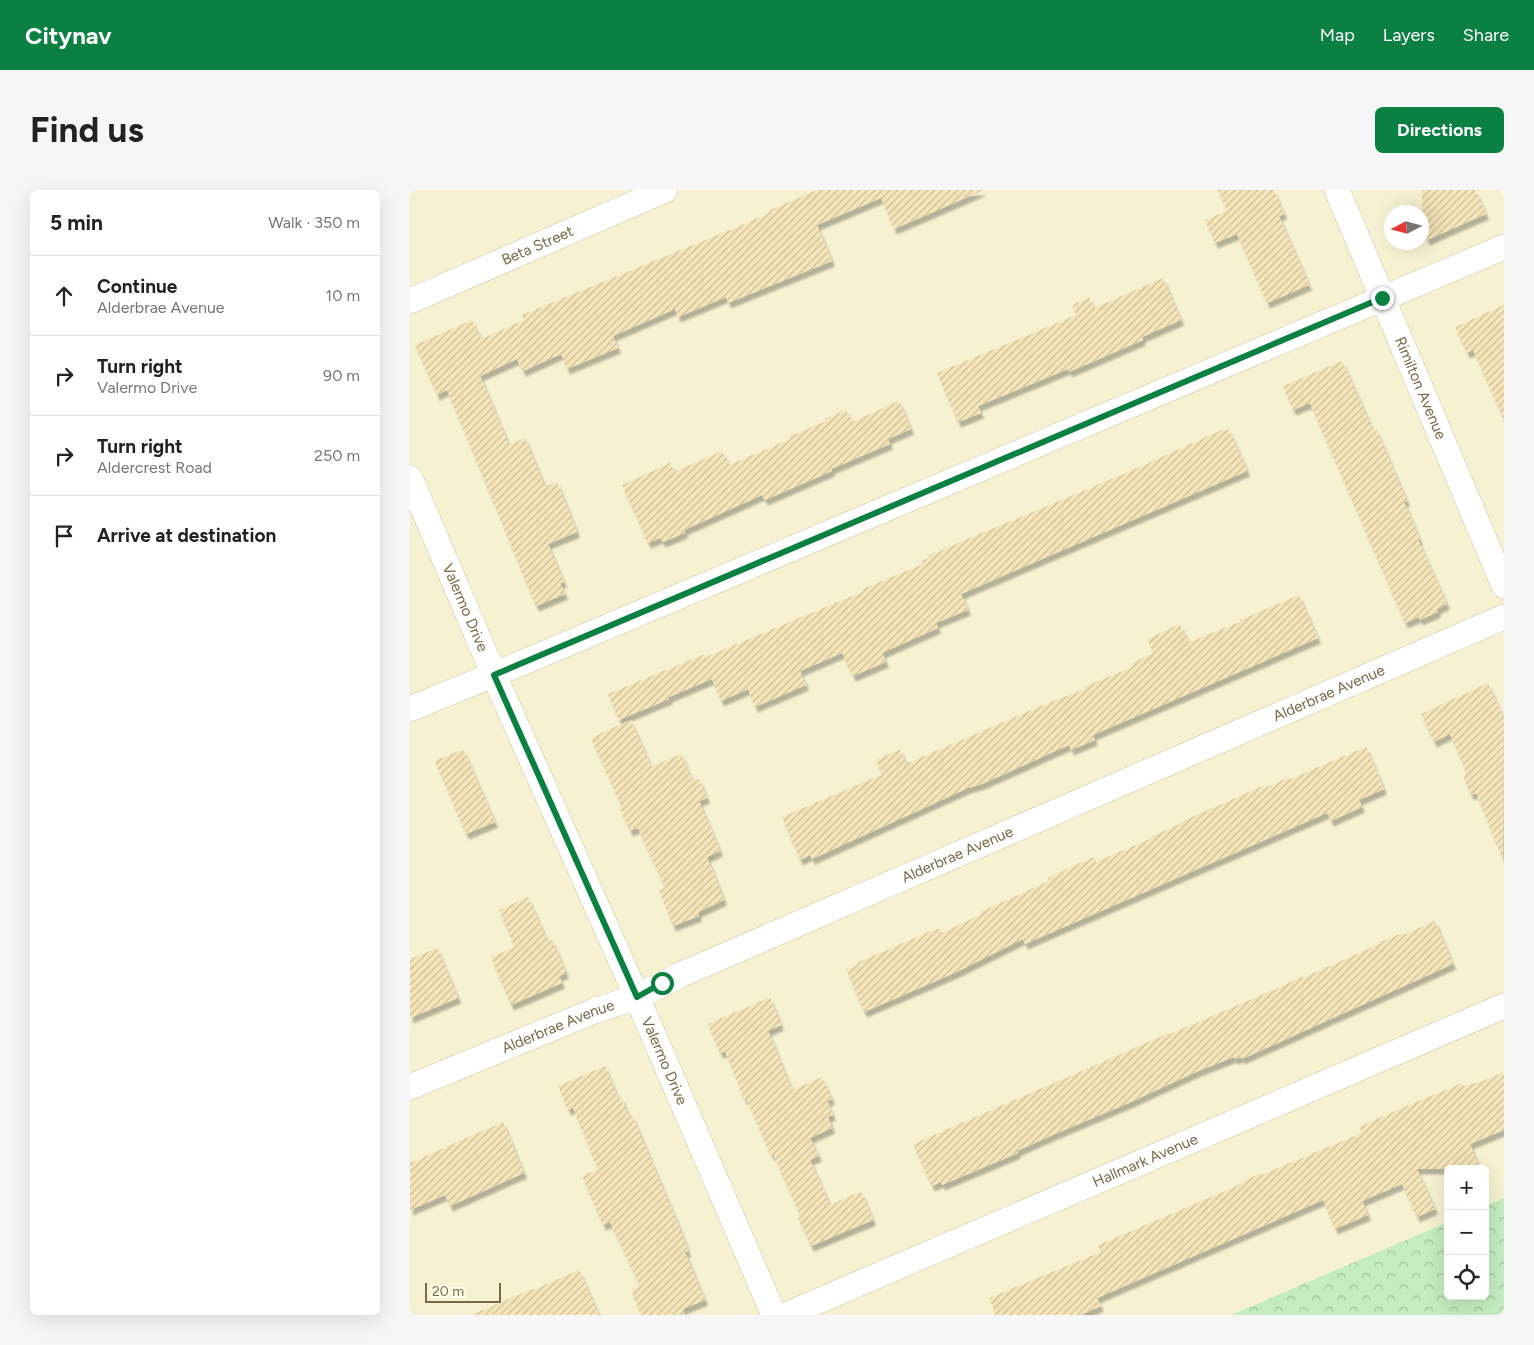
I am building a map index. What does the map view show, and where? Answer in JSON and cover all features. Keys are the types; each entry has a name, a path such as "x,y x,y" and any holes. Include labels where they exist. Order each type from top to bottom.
{"street":[{"name":"Beta Street","path":"410,300 665,190"},
{"name":"Rimilton Avenue","path":"1337,190 1504,586"},
{"path":"410,709 1504,247"},
{"name":"Valermo Drive","path":"410,478 494,675 637,997 774,1315"},
{"name":"Alderbrae Avenue","path":"410,1087 594,1011 637,997 680,975 1504,617"},
{"name":"Hallmark Avenue","path":"786,1315 1504,1006"}],"shaded area":[{"path":"410,190 1504,190 1504,1315 410,1315"}],"green space":[{"path":"1504,1198 1504,1315 1231,1315 1444,1224 1444,1300 1489,1300 1489,1204"}],"building":[{"path":"817,190 984,190 894,229 881,198 817,225 832,261 728,303 726,297 678,317 675,309 613,336 618,348 567,369 561,354 523,371 517,359 480,376 509,445 525,438 545,487 557,482 577,532 548,544 564,582 560,583 565,594 536,606 447,390 437,395 415,345 472,320 481,339 524,320 522,315 735,228 769,213 768,211"},
{"path":"1218,190 1274,190 1284,214 1279,216 1309,285 1267,303 1237,234 1215,243 1205,220 1227,211"},
{"path":"1422,190 1475,190 1486,214 1429,239 1429,205 1422,205"},
{"path":"1163,278 1181,320 1142,337 1143,340 1069,372 1068,369 978,406 981,413 958,422 937,373 1076,315 1072,305 1089,297 1094,308"},
{"path":"1504,305 1504,420 1473,350 1467,353 1455,327"},
{"path":"1342,361 1373,430 1376,429 1407,501 1404,502 1420,540 1418,540 1447,604 1437,609 1438,612 1420,620 1419,617 1405,623 1310,403 1293,410 1283,386"},
{"path":"899,401 911,429 888,439 890,444 765,500 762,495 684,530 685,533 663,542 660,538 648,543 622,485 670,463 674,472 722,451 729,465 790,439 789,437 846,410 852,422"},
{"path":"1224,429 1225,431 1228,429 1231,434 1247,471 961,594 968,610 936,623 938,628 882,653 886,662 853,676 842,653 800,671 806,685 755,707 748,689 721,701 712,679 619,720 608,694 705,654 706,657 864,591 863,589 923,564 922,561 929,558 928,556 1119,476"},
{"path":"1299,595 1318,638 1093,735 1095,740 1071,750 1069,745 982,784 968,788 812,859 810,855 800,860 782,817 883,774 876,760 900,749 906,764 1038,707 1085,689 1084,687 1132,667 1130,664 1154,653 1147,639 1180,624 1189,642 1240,622 1240,620"},
{"path":"1488,683 1504,720 1503,860 1476,793 1471,795 1463,776 1467,774 1450,734 1434,742 1421,714"},
{"path":"631,720 651,767 681,754 693,782 699,779 707,798 699,801 720,851 707,857 724,900 698,912 699,916 673,926 659,890 665,888 638,828 630,831 620,808 622,807 591,738"},
{"path":"1366,747 1384,789 1359,800 1362,807 1331,821 1327,813 1025,944 1023,939 959,971 864,1012 846,969 857,965 856,963 936,929 940,929 942,933 981,914 980,912 1049,881 1048,878 1071,867 1094,857 1096,862 1263,786 1264,788 1289,777 1290,779"},
{"path":"463,749 495,822 466,834 435,761"},
{"path":"528,897 548,942 552,940 566,973 559,976 562,983 511,1005 491,957 515,947 499,910"},
{"path":"1435,921 1453,964 1242,1059 1241,1057 1235,1059 1234,1057 1196,1072 1017,1151 1018,1153 942,1185 941,1182 932,1186 913,1144 1278,988 1302,976 1303,978 1378,943 1402,933 1403,935"},
{"path":"437,948 458,998 410,1018 410,959"},
{"path":"770,997 781,1025 768,1031 792,1090 822,1077 832,1099 827,1101 833,1115 828,1117 832,1128 810,1138 819,1156 810,1160 830,1205 861,1191 873,1220 811,1246 798,1218 801,1217 773,1154 771,1155 746,1098 744,1099 725,1051 720,1053 708,1024"},
{"path":"605,1066 618,1098 621,1097 629,1117 632,1115 678,1224 688,1251 685,1252 705,1300 683,1309 685,1315 641,1315 631,1290 640,1286 610,1222 603,1225 582,1176 598,1169 573,1108 568,1110 558,1086"},
{"path":"1504,1072 1504,1130 1470,1144 1478,1165 1444,1165 1444,1169 1417,1169 1435,1209 1417,1217 1402,1184 1362,1201 1368,1215 1335,1229 1323,1200 1097,1298 1101,1306 1081,1315 996,1315 989,1298 1101,1252 1098,1245 1237,1186 1241,1182 1261,1173 1261,1175 1362,1133 1359,1127 1397,1110 1462,1083 1463,1086 1483,1081"},
{"path":"503,1122 524,1173 450,1206 445,1195 410,1210 410,1163"},
{"path":"579,1270 599,1315 471,1315 533,1290"}],"route":[{"path":"662,983 637,997 494,675 1382,298"}]}
